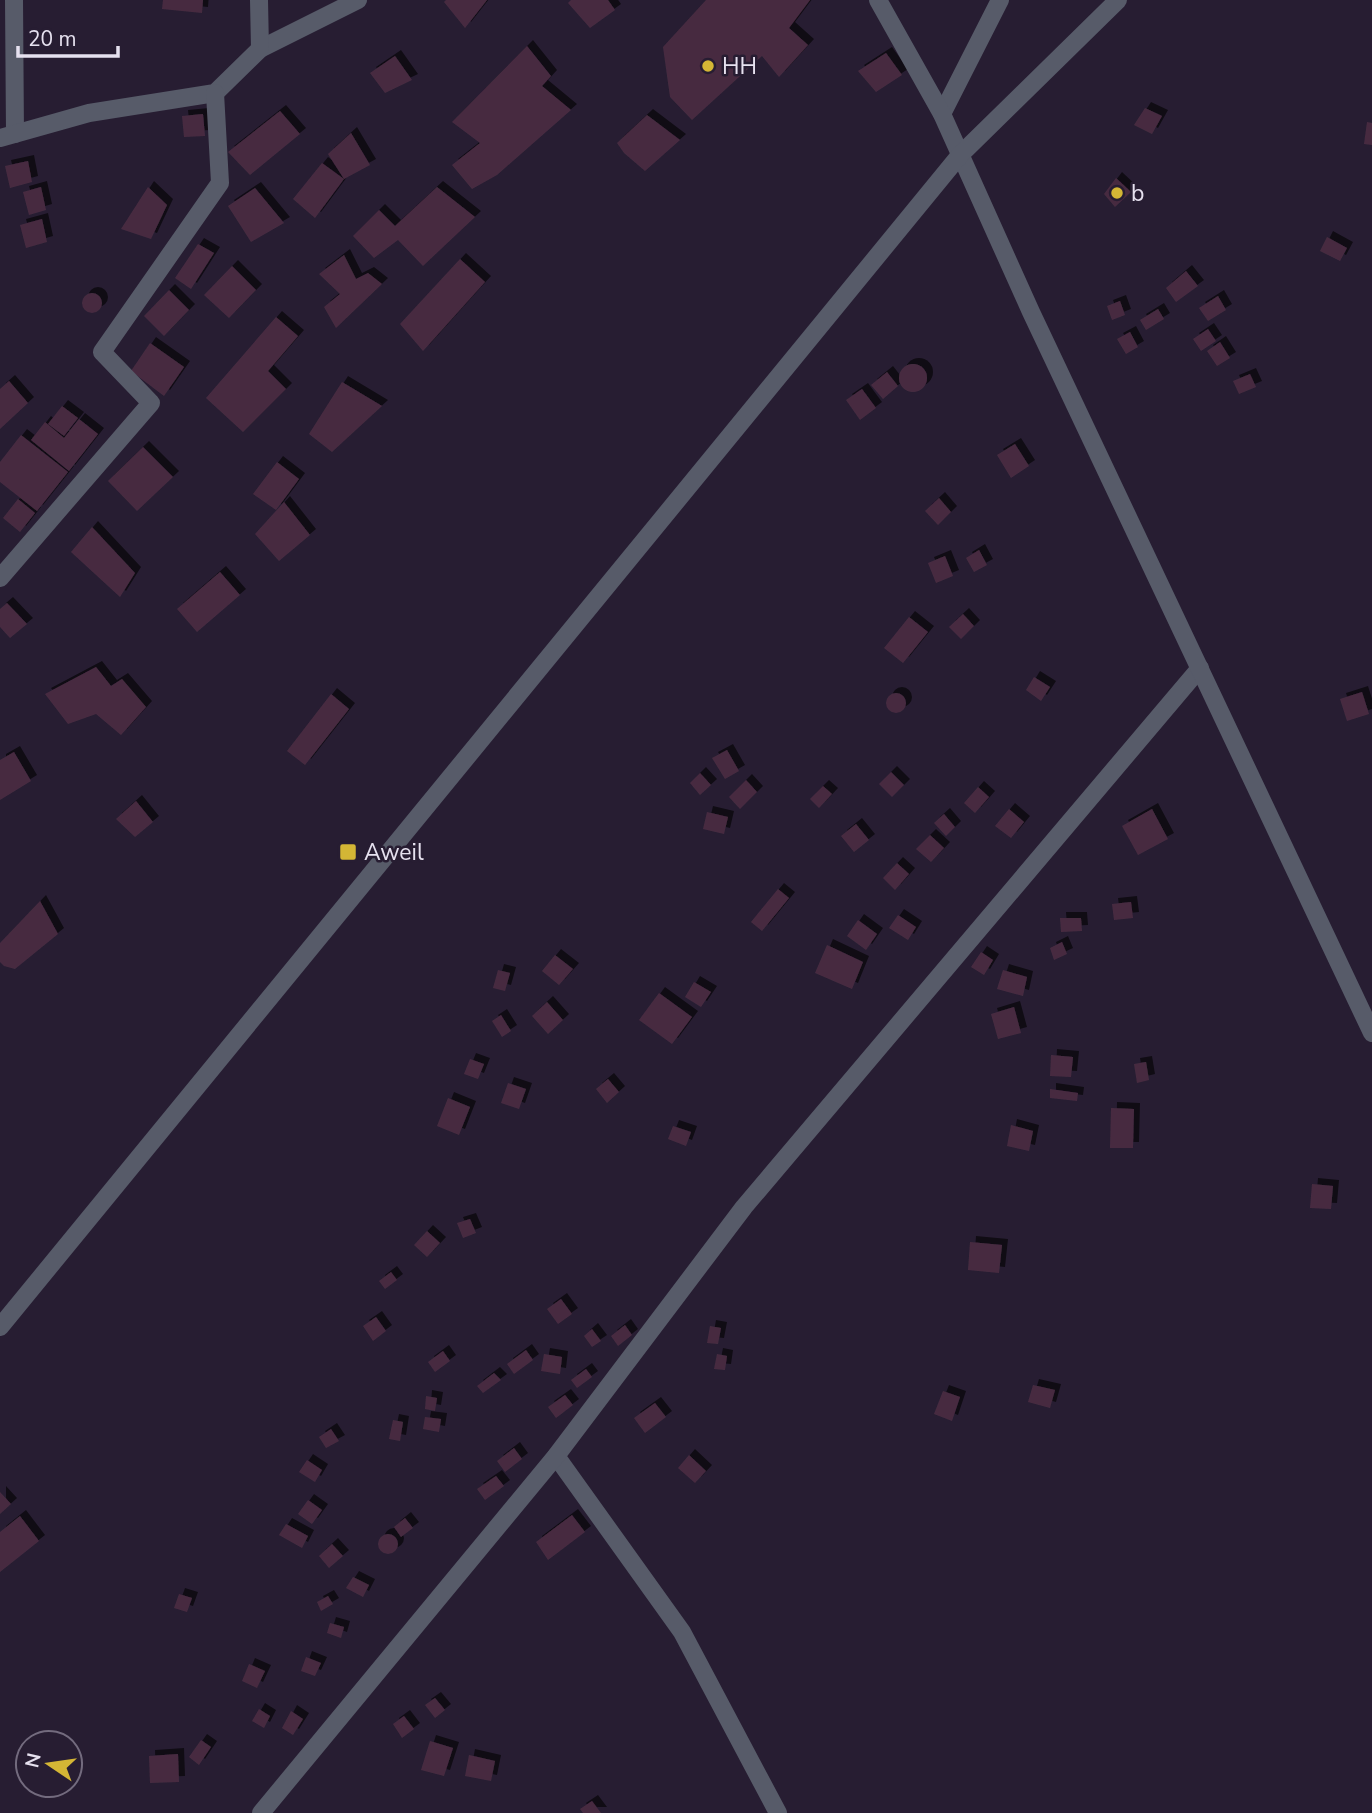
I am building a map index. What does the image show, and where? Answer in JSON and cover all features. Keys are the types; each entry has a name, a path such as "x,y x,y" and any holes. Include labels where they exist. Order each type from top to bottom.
{"street":[{"path":"14,0 7,136 89,113 215,93 260,49 358,0"},
{"path":"259,0 260,49"},
{"path":"878,0 942,114 1031,312 1372,1033"},
{"path":"942,114 1000,0"},
{"path":"0,1327 960,155 1118,0"},
{"path":"0,578 151,403 102,352 220,183 215,93"},
{"path":"261,1813 556,1456 744,1207 1200,668"},
{"path":"556,1456 682,1632 778,1813"}],"building":[{"path":"163,0 203,0 202,13 162,9"},
{"path":"487,0 465,28 444,2"},
{"path":"571,0 608,0 615,10 590,28 568,3"},
{"name":"HH","path":"706,0 810,0 789,28 808,45 779,77 762,56 692,120 670,97 663,47"},
{"path":"527,46 551,76 542,86 571,110 497,175 472,189 452,165 480,143 452,122"},
{"path":"886,53 902,75 876,92 858,71"},
{"path":"395,56 412,80 385,93 370,73"},
{"name":"b","path":"1145,108 1162,116 1152,134 1134,125"},
{"path":"280,111 300,134 250,175 228,152"},
{"path":"203,114 205,136 184,137 182,116"},
{"path":"647,115 680,140 645,171 624,153 617,143"},
{"path":"1367,122 1372,123 1372,145 1364,144"},
{"path":"351,133 370,165 344,179 328,154"},
{"path":"28,161 32,182 10,188 5,166"},
{"path":"322,163 344,179 315,218 293,199"},
{"name":"b","path":"1116,178 1131,192 1115,207 1104,194"},
{"path":"41,187 46,210 29,215 23,192"},
{"path":"148,187 167,205 151,239 121,229"},
{"path":"437,187 475,217 423,266 398,240 374,258 353,236 379,210 395,226"},
{"path":"255,188 284,223 251,242 228,206"},
{"path":"42,219 47,242 26,248 20,225"},
{"path":"1327,237 1347,248 1340,261 1320,251"},
{"path":"198,244 214,253 191,289 175,278"},
{"path":"344,255 356,279 368,273 382,284 336,328 324,307 340,294 319,274"},
{"path":"460,259 485,282 423,351 400,324"},
{"path":"232,266 256,290 229,318 204,295"},
{"path":"1186,271 1198,286 1176,302 1166,288"},
{"path":"169,290 189,310 164,336 144,316"},
{"path":"92,293 99,296 102,303 99,310 92,313 85,310 82,303 85,296"},
{"path":"1218,296 1226,310 1208,321 1199,308"},
{"path":"1120,301 1125,315 1112,320 1107,306"},
{"path":"1158,309 1164,319 1146,330 1140,320"},
{"path":"276,317 298,336 268,371 286,389 243,432 206,398"},
{"path":"1208,329 1216,341 1201,351 1193,339"},
{"path":"1130,332 1138,347 1126,354 1117,339"},
{"path":"1220,342 1230,358 1217,366 1207,351"},
{"path":"150,343 184,367 164,396 131,371"},
{"path":"913,364 923,368 927,378 923,388 913,392 903,388 899,378 903,368"},
{"path":"887,372 898,386 883,399 871,385"},
{"path":"1250,374 1256,387 1239,394 1233,381"},
{"path":"9,381 28,403 0,429 0,389"},
{"path":"342,382 382,406 332,452 309,434"},
{"path":"862,389 876,408 860,420 846,400"},
{"path":"62,406 78,418 64,436 48,424"},
{"path":"79,419 98,434 69,471 31,440 45,422 64,438"},
{"path":"21,435 68,472 37,511 0,482 0,462"},
{"path":"1015,444 1029,466 1011,478 997,455"},
{"path":"143,447 173,477 137,511 108,481"},
{"path":"277,462 299,479 276,510 253,494"},
{"path":"939,498 951,512 938,525 925,511"},
{"path":"18,499 35,513 20,532 3,518"},
{"path":"284,502 310,535 279,561 255,534"},
{"path":"92,527 135,573 120,597 71,552"},
{"path":"979,550 987,565 974,572 966,558"},
{"path":"945,556 953,576 936,583 928,563"},
{"path":"220,572 240,595 197,632 177,609"},
{"path":"7,603 27,624 10,638 0,627 0,609"},
{"path":"963,614 974,626 961,639 949,627"},
{"path":"909,617 928,632 903,663 884,648"},
{"path":"96,667 111,686 122,679 146,707 121,735 96,714 68,724 45,694"},
{"path":"1034,677 1050,687 1041,701 1026,690"},
{"path":"1362,692 1369,714 1347,721 1340,699"},
{"path":"896,693 903,696 906,703 903,710 896,713 889,710 886,703 889,696"},
{"path":"331,694 349,709 305,765 287,751"},
{"path":"727,750 739,771 725,779 712,758"},
{"path":"14,752 31,781 0,800 0,760"},
{"path":"891,772 904,785 892,797 879,784"},
{"path":"700,773 711,785 700,795 690,783"},
{"path":"746,780 757,792 740,809 729,797"},
{"path":"823,786 832,794 819,808 810,799"},
{"path":"978,787 989,797 975,813 964,803"},
{"path":"136,801 153,822 135,837 116,819"},
{"path":"1009,809 1024,822 1011,838 995,826"},
{"path":"1152,809 1168,839 1138,855 1122,826"},
{"path":"707,812 728,817 724,834 703,829"},
{"path":"944,814 955,827 946,836 934,823"},
{"path":"856,824 869,840 854,852 841,836"},
{"path":"930,835 944,848 931,862 916,849"},
{"path":"897,863 909,874 895,890 883,878"},
{"path":"778,889 789,898 762,931 751,922"},
{"path":"40,901 58,934 15,969 4,966 0,962 0,943"},
{"path":"1131,902 1133,918 1114,920 1112,904"},
{"path":"898,915 916,927 908,940 889,928"},
{"path":"1060,918 1081,918 1082,931 1061,932"},
{"path":"858,920 877,934 866,950 847,936"},
{"path":"1062,942 1067,954 1054,960 1050,948"},
{"path":"827,945 863,962 852,989 815,973"},
{"path":"981,952 993,960 984,975 971,967"},
{"path":"555,955 573,969 559,985 542,971"},
{"path":"498,970 510,973 505,991 493,988"},
{"path":"1003,970 1027,977 1023,996 997,989"},
{"path":"694,982 711,992 701,1007 685,997"},
{"path":"659,993 692,1017 672,1044 639,1020"},
{"path":"547,1002 563,1020 548,1034 532,1016"},
{"path":"1014,1007 1021,1033 998,1039 991,1014"},
{"path":"501,1015 511,1031 502,1037 492,1021"},
{"path":"1051,1055 1073,1057 1071,1077 1050,1076"},
{"path":"470,1059 484,1064 478,1079 464,1074"},
{"path":"1146,1062 1149,1080 1137,1083 1134,1064"},
{"path":"608,1079 619,1092 607,1103 596,1089"},
{"path":"508,1083 526,1089 519,1109 501,1103"},
{"path":"1050,1089 1078,1093 1077,1101 1050,1098"},
{"path":"448,1098 470,1107 459,1135 437,1126"},
{"path":"1111,1108 1134,1109 1133,1148 1110,1148"},
{"path":"1011,1125 1033,1131 1029,1151 1007,1146"},
{"path":"673,1126 691,1132 686,1146 668,1139"},
{"path":"1312,1184 1333,1186 1331,1209 1310,1208"},
{"path":"470,1219 476,1233 463,1238 457,1223"},
{"path":"427,1231 440,1243 427,1257 414,1245"},
{"path":"970,1242 1002,1245 999,1273 968,1270"},
{"path":"391,1272 397,1280 385,1289 379,1281"},
{"path":"561,1299 572,1314 558,1324 547,1309"},
{"path":"376,1317 386,1331 373,1341 363,1326"},
{"path":"625,1325 632,1335 618,1346 611,1336"},
{"path":"710,1326 721,1328 718,1344 707,1343"},
{"path":"592,1329 601,1341 592,1347 584,1336"},
{"path":"526,1350 533,1360 514,1374 507,1364"},
{"path":"443,1351 450,1361 435,1372 428,1362"},
{"path":"544,1354 562,1357 560,1374 541,1371"},
{"path":"717,1354 727,1356 725,1370 714,1369"},
{"path":"586,1369 592,1377 577,1388 571,1380"},
{"path":"494,1373 501,1380 483,1393 477,1386"},
{"path":"1033,1385 1055,1390 1050,1408 1028,1402"},
{"path":"943,1391 960,1397 952,1421 934,1414"},
{"path":"565,1395 573,1405 556,1418 548,1407"},
{"path":"426,1396 437,1398 435,1411 425,1409"},
{"path":"655,1403 666,1417 645,1433 634,1418"},
{"path":"425,1417 441,1419 439,1432 423,1429"},
{"path":"393,1420 403,1422 400,1441 389,1439"},
{"path":"331,1429 339,1441 326,1448 319,1437"},
{"path":"514,1448 522,1459 505,1472 497,1461"},
{"path":"689,1455 706,1471 695,1483 678,1468"},
{"path":"307,1460 322,1470 315,1482 299,1472"},
{"path":"496,1476 504,1486 485,1500 477,1489"},
{"path":"0,1492 11,1504 0,1514"},
{"path":"308,1500 322,1510 312,1524 298,1514"},
{"path":"572,1515 585,1532 548,1560 536,1542"},
{"path":"20,1516 39,1541 0,1572 0,1532"},
{"path":"405,1518 413,1528 401,1537 394,1527"},
{"path":"286,1524 308,1536 302,1548 279,1535"},
{"path":"388,1534 395,1537 398,1544 395,1551 388,1554 381,1551 378,1544 381,1537"},
{"path":"332,1544 343,1556 329,1568 319,1556"},
{"path":"353,1577 369,1585 363,1597 346,1588"},
{"path":"179,1594 192,1598 187,1612 174,1608"},
{"path":"328,1596 333,1604 321,1611 317,1602"},
{"path":"330,1623 344,1627 341,1638 327,1633"},
{"path":"306,1657 321,1663 315,1676 301,1671"},
{"path":"249,1664 265,1671 257,1688 242,1681"},
{"path":"435,1698 445,1710 435,1718 425,1705"},
{"path":"259,1709 270,1716 264,1728 252,1721"},
{"path":"291,1711 303,1719 293,1735 282,1728"},
{"path":"404,1716 414,1729 402,1738 393,1724"},
{"path":"201,1740 211,1747 199,1765 189,1757"},
{"path":"430,1741 453,1748 444,1776 421,1770"},
{"path":"178,1754 179,1782 150,1783 149,1756"},
{"path":"469,1755 495,1761 491,1781 465,1776"},
{"path":"592,1801 601,1813 583,1813 580,1809"}],"place":[{"name":"HH","path":"708,66"},
{"name":"b","path":"1117,193"},
{"name":"Aweil","path":"348,852"}]}
